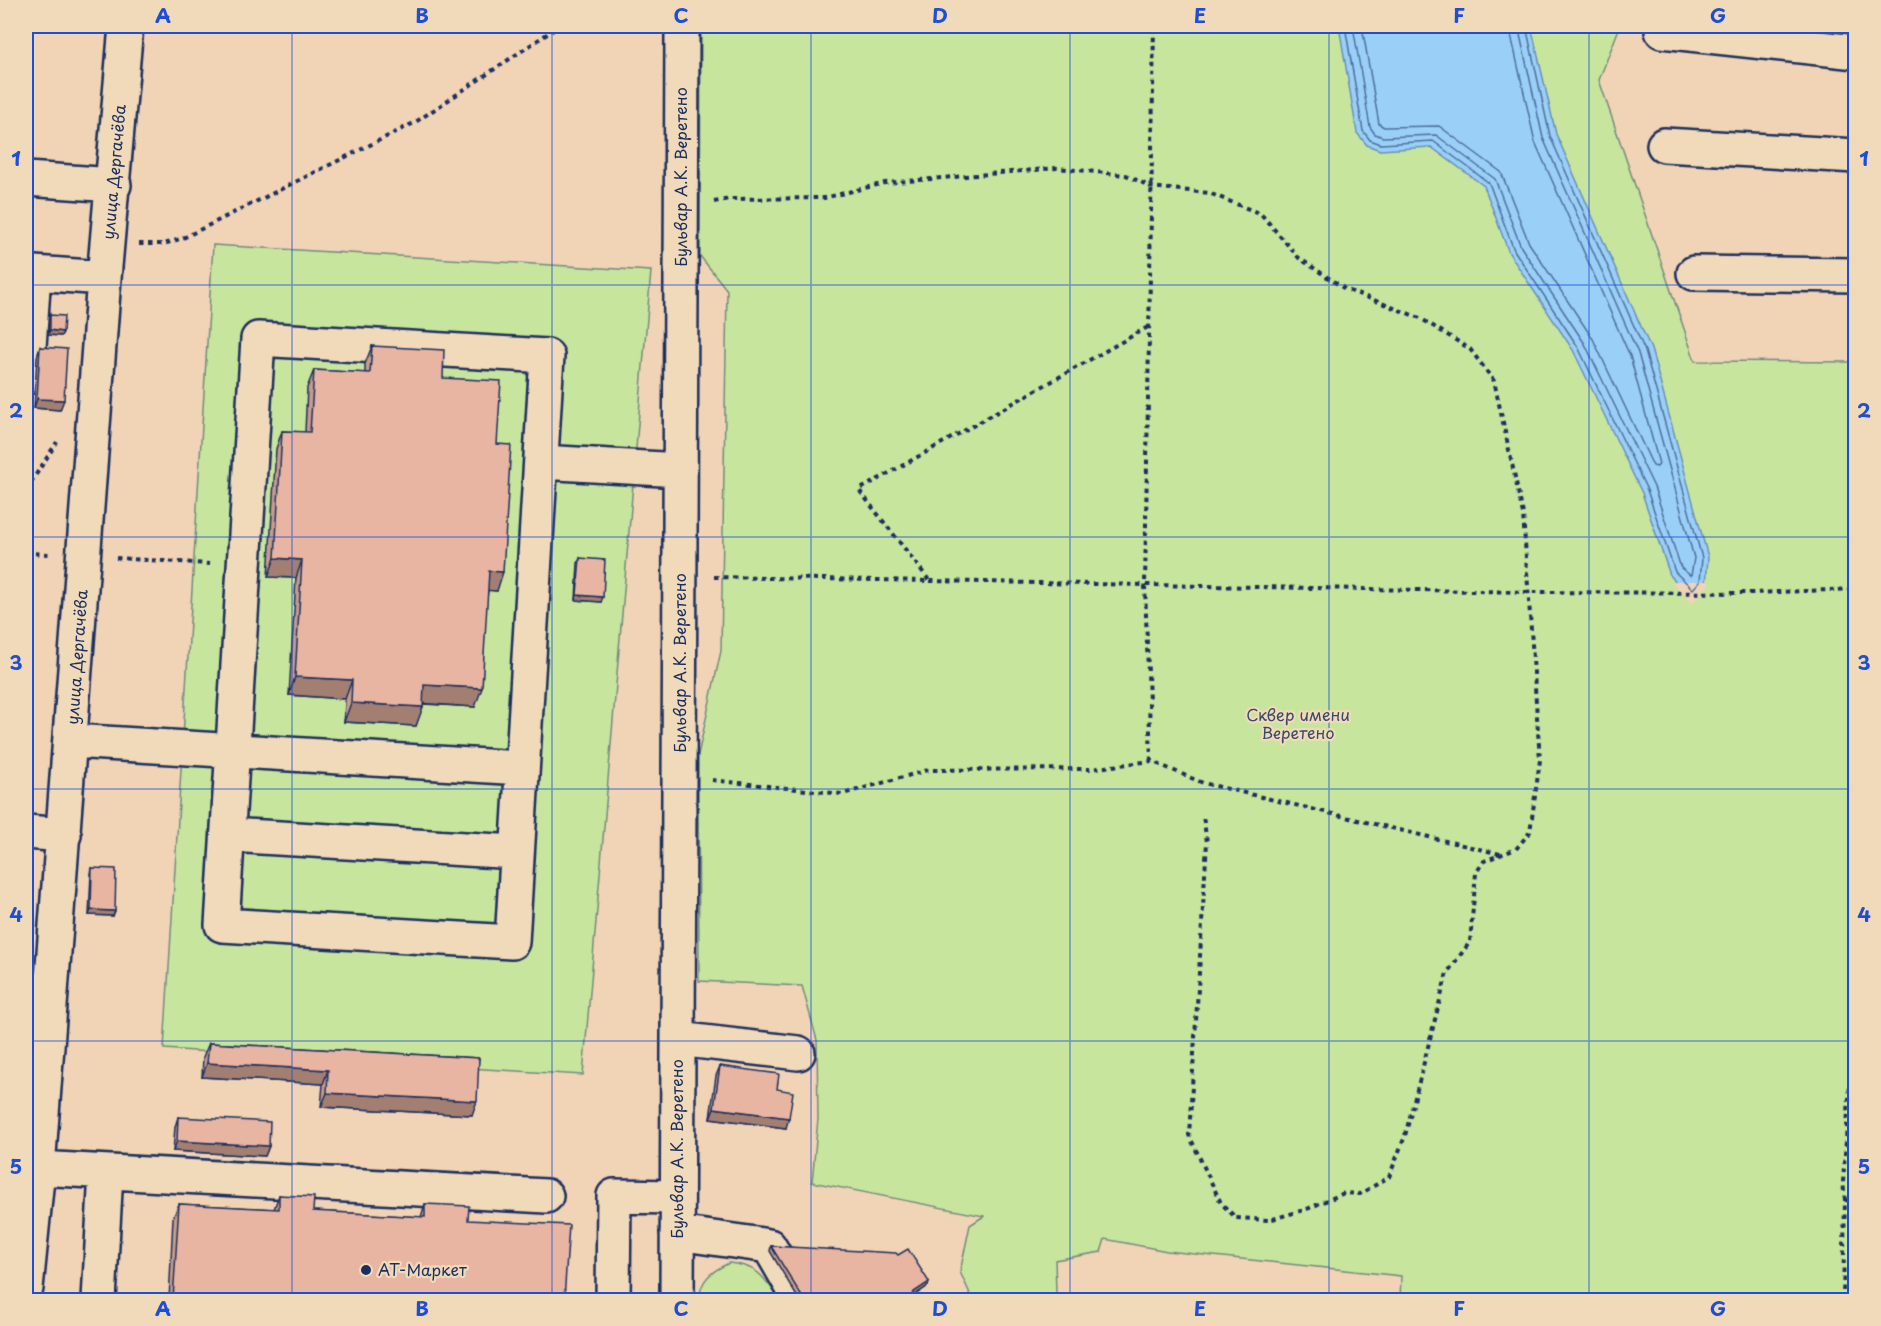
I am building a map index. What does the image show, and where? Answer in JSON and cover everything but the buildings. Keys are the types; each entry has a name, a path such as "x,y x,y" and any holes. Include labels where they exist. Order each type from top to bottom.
{"street":[{"name":"улица Дергачёва","path":"26,1288 27,1244 38,1168 104,278 114,185 126,26"},
{"name":"Бульвар А.К. Веретено","path":"677,1300 682,26"},
{"path":"1662,31 1856,52"},
{"path":"1664,145 1856,156"},
{"path":"26,179 114,185"},
{"path":"27,376 34,273 104,278"},
{"path":"1695,273 1856,275"},
{"path":"258,339 547,356 541,462 512,942 222,925 258,339"},
{"path":"541,462 680,470"},
{"path":"71,741 522,768"},
{"path":"26,832 64,835"},
{"path":"228,835 517,852"},
{"path":"678,1040 798,1053"},
{"path":"38,1168 546,1196"},
{"path":"99,1300 106,1172"},
{"path":"613,1300 614,1196 677,1197"},
{"path":"676,1233 769,1246 800,1300"}],"path":[{"path":"108,243 164,244 183,238 414,123 559,26"},
{"path":"1151,761 1145,586 1154,26"},
{"path":"681,209 729,199 824,198 885,183 1057,168 1126,175 1151,187 1209,193 1261,214 1299,258 1346,289 1420,318 1470,349 1494,381 1523,514 1540,760 1530,831 1516,849 1484,861 1476,873 1470,942 1447,973 1405,1136 1389,1177 1360,1194 1344,1193 1307,1209 1269,1220 1236,1218 1221,1203 1189,1135 1207,842 1203,816"},
{"path":"929,581 859,490 1149,327"},
{"path":"26,553 244,566"},
{"path":"680,577 1587,593 1752,593 1856,589"},
{"path":"679,776 843,794 928,770 1090,769 1151,761 1203,783 1501,854"},
{"path":"1843,1300 1845,1200 1843,1182 1856,1000"},
{"path":"1845,1200 1856,1202"}],"green space":[{"name":"Сквер имени Веретено","path":"701,26 1620,26 1599,80 1695,361 1855,362 1856,1178 1852,1300 1400,1300 1401,1276 1167,1251 1105,1239 1101,1252 1055,1260 1056,1292 1060,1300 973,1300 960,1272 970,1225 984,1216 812,1182 818,1119 817,1040 802,986 699,981 698,755 721,651 727,290 700,256"},
{"path":"213,245 651,271 583,1075 164,1049"},
{"path":"729,1263 747,1267 760,1274 780,1300 700,1300 704,1282 717,1269"}],"water":[{"path":"1339,26 1531,26 1556,134 1651,349 1708,557 1706,585 1692,600 1670,575 1642,493 1573,350 1509,253 1484,186 1431,147 1380,150 1367,145 1357,133"}],"pier":[{"path":"1671,581 1709,581 1708,586 1692,603"}],"place":[{"name":"АТ-Маркет","path":"366,1270"}]}
